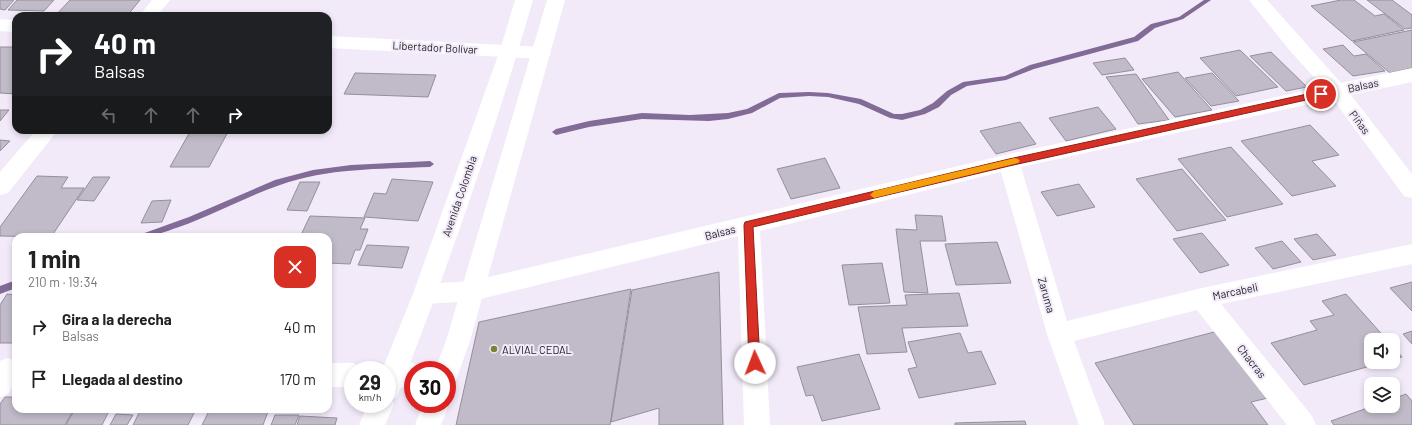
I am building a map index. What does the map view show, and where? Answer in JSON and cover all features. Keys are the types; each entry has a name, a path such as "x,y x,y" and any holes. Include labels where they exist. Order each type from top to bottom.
{"street":[{"path":"151,12 161,0"},
{"name":"Avenida Colombia","path":"396,376 509,50 524,0"},
{"path":"451,361 542,53 556,0"},
{"name":"Piñas","path":"1262,0 1298,48 1337,91 1412,190"},
{"path":"0,25 12,26"},
{"name":"Libertador Bolívar","path":"332,42 509,50 542,53"},
{"name":"Balsas","path":"425,294 472,291 1009,162 1412,75"},
{"path":"0,187 45,134"},
{"name":"Zaruma","path":"1009,162 1059,334 1092,425"},
{"path":"749,225 757,425"},
{"name":"Marcabeli","path":"1059,334 1202,298 1412,254"},
{"name":"Chacras","path":"1202,298 1303,425"},
{"path":"332,375 344,375"},
{"path":"372,425 377,413"},
{"path":"428,425 433,413"}],"building":[{"path":"0,0 14,0 5,10 0,9"},
{"path":"17,0 54,0 44,11 8,10"},
{"path":"70,0 140,0 130,12 59,12"},
{"path":"1341,0 1354,0 1375,16 1384,14 1404,30 1352,41 1311,6"},
{"path":"1367,0 1392,0 1412,15 1412,28 1405,29"},
{"path":"1412,30 1412,68 1390,73 1353,42"},
{"path":"1343,45 1354,56 1366,54 1385,71 1353,76 1323,49"},
{"path":"0,47 12,47 12,94 0,93"},
{"path":"1240,50 1278,87 1236,96 1200,58"},
{"path":"1271,52 1307,87 1286,91 1250,56"},
{"path":"1125,58 1134,70 1102,75 1093,63"},
{"path":"1178,72 1212,110 1175,117 1142,79"},
{"path":"355,73 436,75 428,97 344,94"},
{"path":"1212,73 1239,101 1211,106 1185,78"},
{"path":"1136,74 1169,120 1138,124 1106,77"},
{"path":"1098,107 1116,129 1066,141 1049,118"},
{"path":"0,110 9,110 0,121"},
{"path":"1020,122 1036,144 996,154 980,131"},
{"path":"1310,125 1339,155 1312,161 1336,186 1292,196 1241,141"},
{"path":"189,134 227,134 209,167 170,167"},
{"path":"0,140 10,141 0,151"},
{"path":"1231,147 1283,204 1227,217 1178,159"},
{"path":"825,158 840,188 791,199 777,169"},
{"path":"1182,169 1226,220 1177,231 1136,179"},
{"path":"37,176 68,177 61,188 84,188 54,233 12,233 12,236 0,236 0,227"},
{"path":"93,177 110,177 94,201 77,200"},
{"path":"392,179 433,182 418,221 364,217 374,193 386,194"},
{"path":"300,182 320,182 307,211 287,210"},
{"path":"1079,184 1095,207 1057,216 1041,192"},
{"path":"171,200 162,222 141,223 152,201"},
{"path":"915,215 942,216 946,241 920,241 928,293 904,292 896,229 917,230"},
{"path":"310,216 365,218 360,229 368,229 360,250 355,250 350,264 332,263 332,233 302,233"},
{"path":"1202,233 1229,265 1200,273 1173,239"},
{"path":"1317,234 1336,255 1313,260 1294,239"},
{"path":"1282,241 1301,262 1273,269 1255,248"},
{"path":"997,242 1011,283 956,285 945,244"},
{"path":"367,245 409,247 402,268 358,265"},
{"path":"882,263 890,303 849,305 842,265"},
{"path":"719,272 723,425 659,425 659,408 611,422 632,290"},
{"path":"1412,282 1412,311 1390,288"},
{"path":"631,289 610,425 456,425 479,322"},
{"path":"959,293 968,326 902,328 907,352 867,354 858,307 907,305 905,295"},
{"path":"7,294 12,295 12,343 0,343 0,305"},
{"path":"1346,294 1381,333 1364,333 1364,368 1304,385 1271,343 1317,330 1310,321 1334,315 1322,301"},
{"path":"1218,331 1268,398 1251,402 1268,425 1134,425 1095,363"},
{"path":"1412,331 1412,344 1403,334"},
{"path":"960,333 968,353 981,351 996,384 919,398 908,369 917,367 908,342"},
{"path":"859,354 880,409 822,421 813,395 806,396 797,367"},
{"path":"1406,394 1412,401 1412,425 1334,425 1331,421 1364,409 1364,413 1400,413 1400,396"},
{"path":"5,397 12,397 12,413 72,413 65,425 0,425 0,404"},
{"path":"73,413 108,413 102,425 66,425"},
{"path":"139,413 194,413 188,425 133,425"},
{"path":"208,413 268,413 263,425 202,425"},
{"path":"116,414 133,415 127,425 110,425"},
{"path":"275,415 299,415 295,425 271,425"},
{"path":"300,416 337,418 335,425 297,425"},
{"path":"1025,421 1026,425 955,425 955,423"}],"waterway":[{"path":"556,132 589,124 642,116 690,118 728,116 749,111 779,96 809,94 828,95 861,102 893,116 902,117 922,112 936,105 949,93 965,84 1006,78 1032,67 1136,39 1153,26 1181,18 1208,0"},
{"path":"153,233 192,219 278,182 313,173 351,168 430,164"},
{"path":"0,290 12,286"}],"slow traffic":[{"path":"874,195 1015,161"}],"place":[{"name":"ALVIAL CEDAL","path":"494,349"}],"route":[{"path":"755,363 749,225 1009,162 1321,94"}]}
